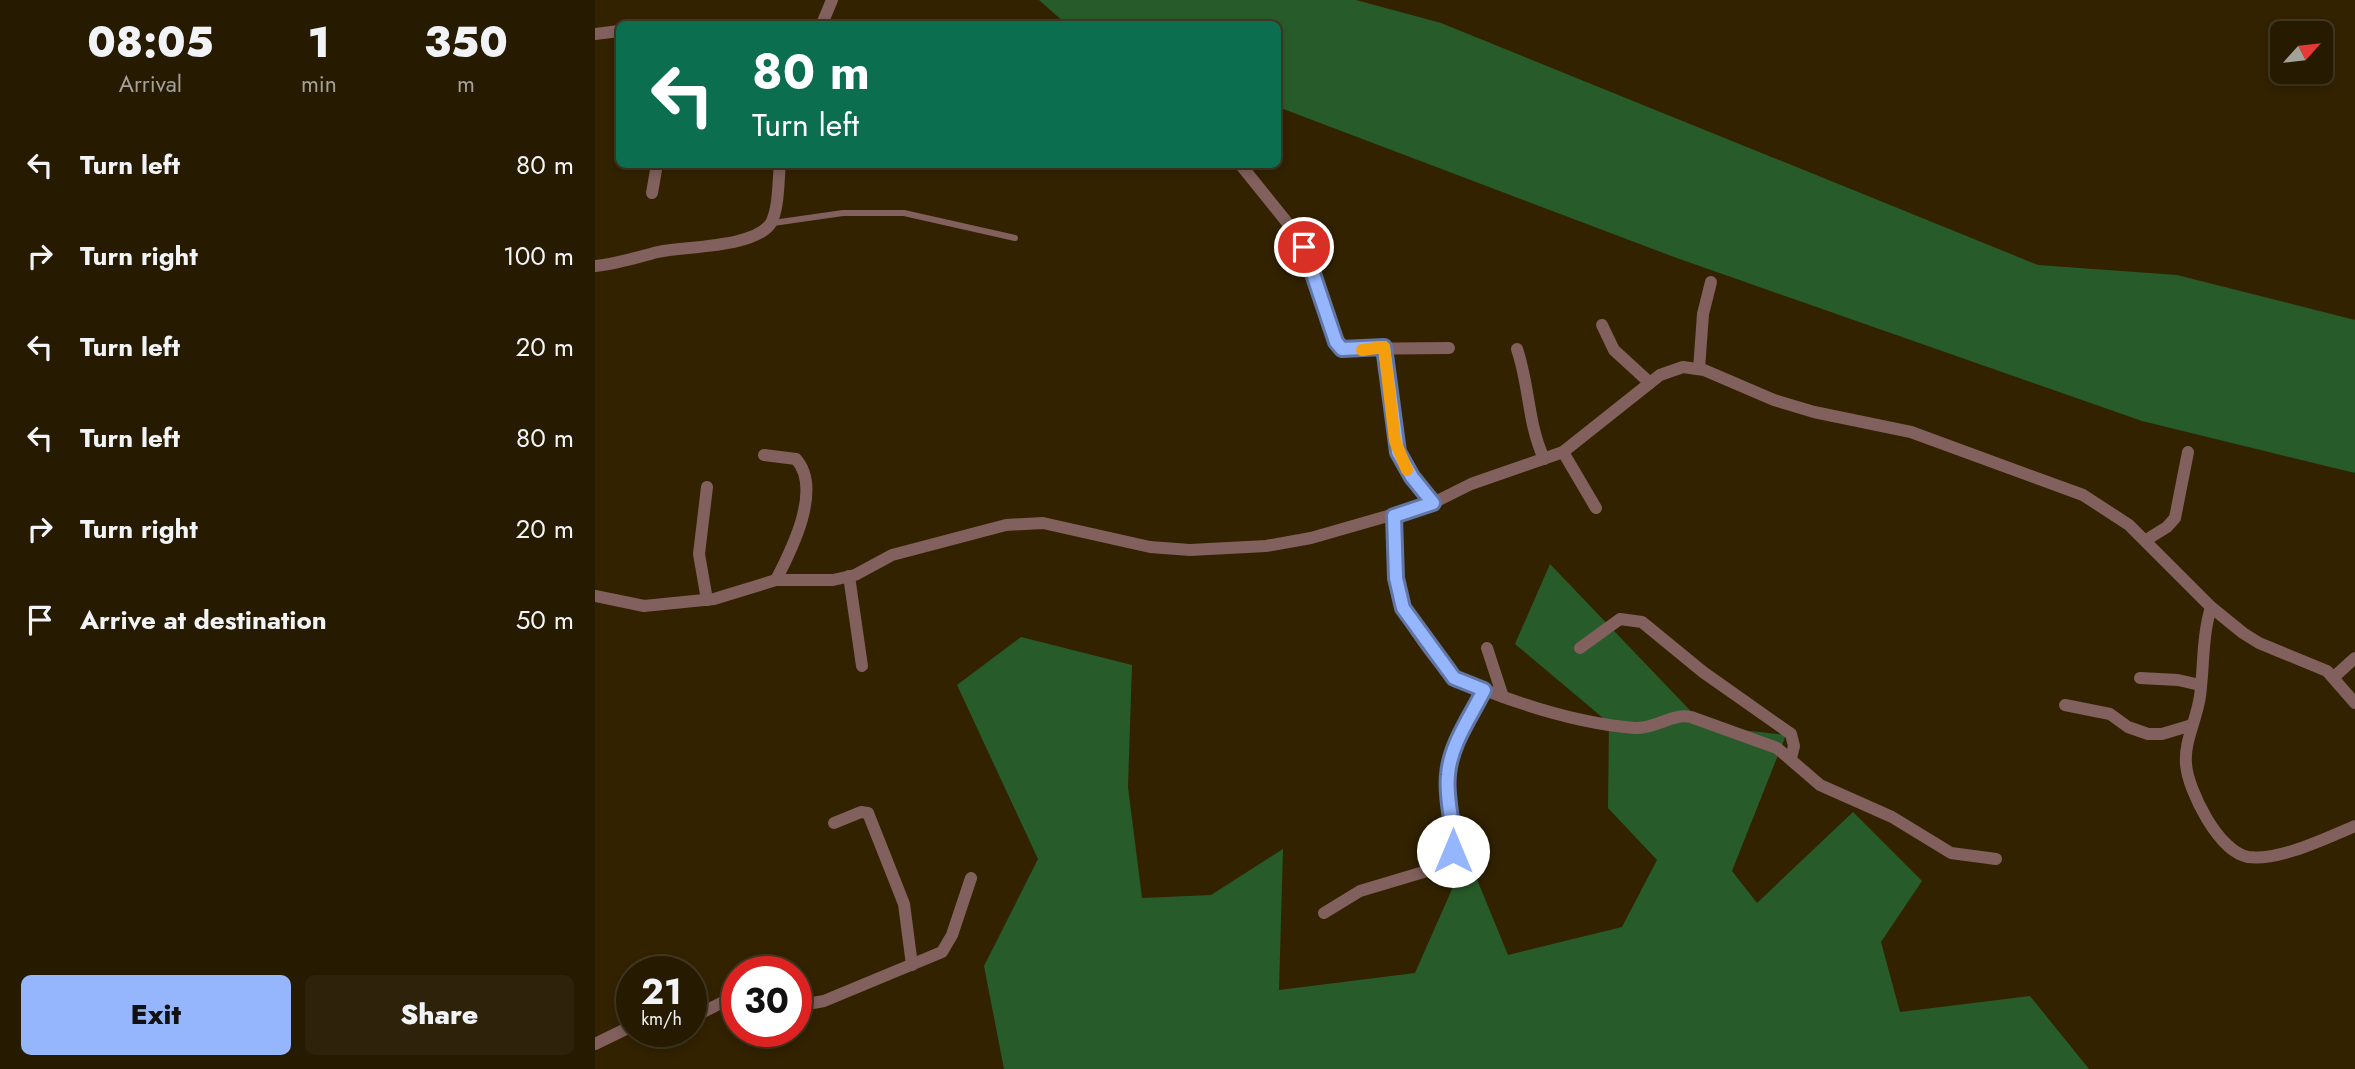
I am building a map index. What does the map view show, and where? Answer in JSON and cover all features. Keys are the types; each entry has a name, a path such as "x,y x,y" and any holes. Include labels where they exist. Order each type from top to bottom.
{"street":[{"path":"824,21 832,0"},
{"path":"595,34 616,32"},
{"path":"652,193 656,168"},
{"path":"595,266 621,263 665,251 728,242 761,232 771,223 779,168"},
{"path":"1243,168 1298,236 1336,342 1342,349 1449,348"},
{"path":"1699,369 1703,314 1711,282"},
{"path":"1602,325 1614,350 1650,383"},
{"path":"1384,347 1398,452 1412,477 1433,503"},
{"path":"1517,349 1523,367 1532,433 1544,459"},
{"path":"595,596 644,606 707,600 776,580 833,580 849,576 892,555 1006,525 1043,523 1150,547 1190,551 1299,540 1394,516 1433,503 1471,484 1563,452 1670,370 1699,369 1801,408 1911,432 2083,495 2104,506 2146,540 2211,607 2259,643 2319,667 2334,677 2355,704"},
{"path":"1563,452 1596,508"},
{"path":"2146,540 2167,527 2175,518 2188,452"},
{"path":"764,455 796,458 803,470 801,531 776,580"},
{"path":"707,487 699,554 707,600"},
{"path":"1394,516 1396,578 1403,608 1454,678 1564,717 1639,728 1658,726 1684,715 1777,748 1820,785 1909,826 1951,853 1996,859"},
{"path":"849,576 862,666"},
{"path":"2211,607 2203,634 2200,685 2185,761 2187,776 2208,820 2234,852 2249,857 2288,851 2355,826"},
{"path":"1580,648 1621,619 1642,622 1703,672 1791,734 1794,746 1791,758"},
{"path":"1487,648 1503,697"},
{"path":"2334,677 2355,658"},
{"path":"2140,678 2178,680 2200,685"},
{"path":"1324,912 1360,891 1427,871 1453,851 1448,772 1460,737 1484,690"},
{"path":"2065,705 2110,713 2128,727 2148,734 2162,734 2192,724"},
{"path":"834,823 861,812 868,813 904,904 912,965"},
{"path":"812,1003 824,1001 942,952 948,946 971,878"},
{"path":"595,1044 616,1034"}],"lane":[{"path":"771,223 843,213 904,213 1015,238"}],"green space":[{"path":"1039,0 1356,0 1441,23 2038,265 2177,275 2355,320 2355,473 2142,421 1674,257 1281,108 1281,21 1063,21"},
{"path":"1550,564 1705,726 1786,735 1732,871 1757,903 1853,812 1922,881 1881,942 1900,1012 2030,996 2089,1069 1004,1069 984,966 1038,859 957,685 1021,637 1132,665 1128,787 1142,898 1211,895 1283,849 1279,990 1415,973 1467,855 1508,955 1622,927 1657,860 1608,808 1609,723 1515,644"}],"slow traffic":[{"path":"1362,350 1384,347 1395,441 1407,470"}],"route":[{"path":"1304,247 1336,342 1342,349 1384,347 1391,416 1398,452 1412,477 1433,503 1394,516 1396,578 1400,602 1418,632 1454,678 1484,690 1460,737 1448,772 1453,851"}]}
